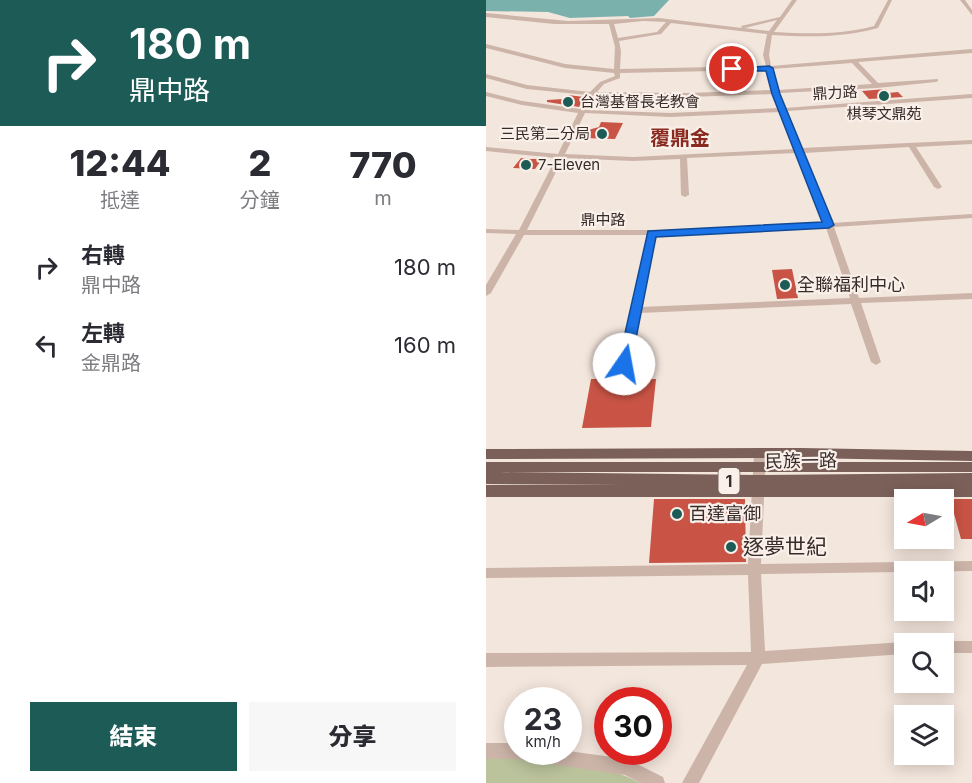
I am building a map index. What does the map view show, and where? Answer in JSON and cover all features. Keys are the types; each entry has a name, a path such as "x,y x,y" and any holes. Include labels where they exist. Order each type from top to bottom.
{"main road":[{"name":"民族一路","path":"486,454 972,491"},
{"name":"民族一路","path":"486,491 972,456"},
{"name":"民族一路","path":"486,467 972,479"},
{"name":"民族一路","path":"486,478 972,467"}],"street":[{"path":"795,0 769,33 766,55 776,94 829,225 853,302 876,362"},
{"path":"486,15 567,23 611,23 656,19 769,33 818,34 868,30 876,27 890,0"},
{"path":"962,0 972,13"},
{"path":"737,29 779,18"},
{"path":"615,40 659,33 670,21"},
{"path":"486,293 522,233 558,156 591,94 602,83 618,77 616,71 618,47 611,23"},
{"path":"486,46 565,66 616,71 769,68 972,51"},
{"path":"854,61 877,86"},
{"path":"486,76 534,89 591,94 776,94 936,80"},
{"name":"鼎力路","path":"486,97 581,114 680,118 972,98"},
{"path":"487,149 558,156 683,158 972,142"},
{"path":"912,146 938,187"},
{"path":"683,158 685,195"},
{"name":"鼎中路","path":"486,231 651,234 972,216"},
{"path":"624,364 651,234"},
{"path":"636,310 972,296"},
{"path":"690,783 758,657 754,570 758,473"},
{"path":"486,573 972,566"},
{"path":"954,647 972,647"},
{"path":"486,660 758,657 894,649"},
{"path":"486,751 504,752"},
{"path":"582,761 627,767 657,783"}],"green space":[{"path":"486,757 504,757 504,765 582,764 641,783 486,783"}],"water":[{"path":"486,0 669,0 654,16 570,18 548,12 486,11"}],"building":[{"name":"棋琴文鼎苑","path":"886,89 888,93 898,92 903,97 869,99 862,91"},
{"name":"台灣基督長老教會","path":"568,95 584,97 579,107 547,102 547,100 563,99"},
{"name":"三民第二分局","path":"601,122 623,123 615,139 584,138 588,130 599,127"},
{"name":"7-Eleven","path":"521,158 542,159 535,169 513,168"},
{"name":"全聯福利中心","path":"792,269 798,298 777,299 772,270"},
{"path":"591,379 656,379 651,427 582,428"},
{"path":"654,499 745,499 746,562 649,563"},
{"path":"954,499 972,499 972,539 961,539 954,514"}],"place":[{"name":"棋琴文鼎苑","path":"884,96"},
{"name":"台灣基督長老教會","path":"568,102"},
{"name":"三民第二分局","path":"602,134"},
{"name":"7-Eleven","path":"526,165"},
{"name":"全聯福利中心","path":"785,285"},
{"name":"百達富御","path":"677,514"},
{"name":"逐夢世紀","path":"731,547"}],"district":[{"name":"覆鼎金","path":"680,138"}],"route":[{"path":"624,364 651,234 752,231 829,225 776,94 769,68 732,69"}]}
